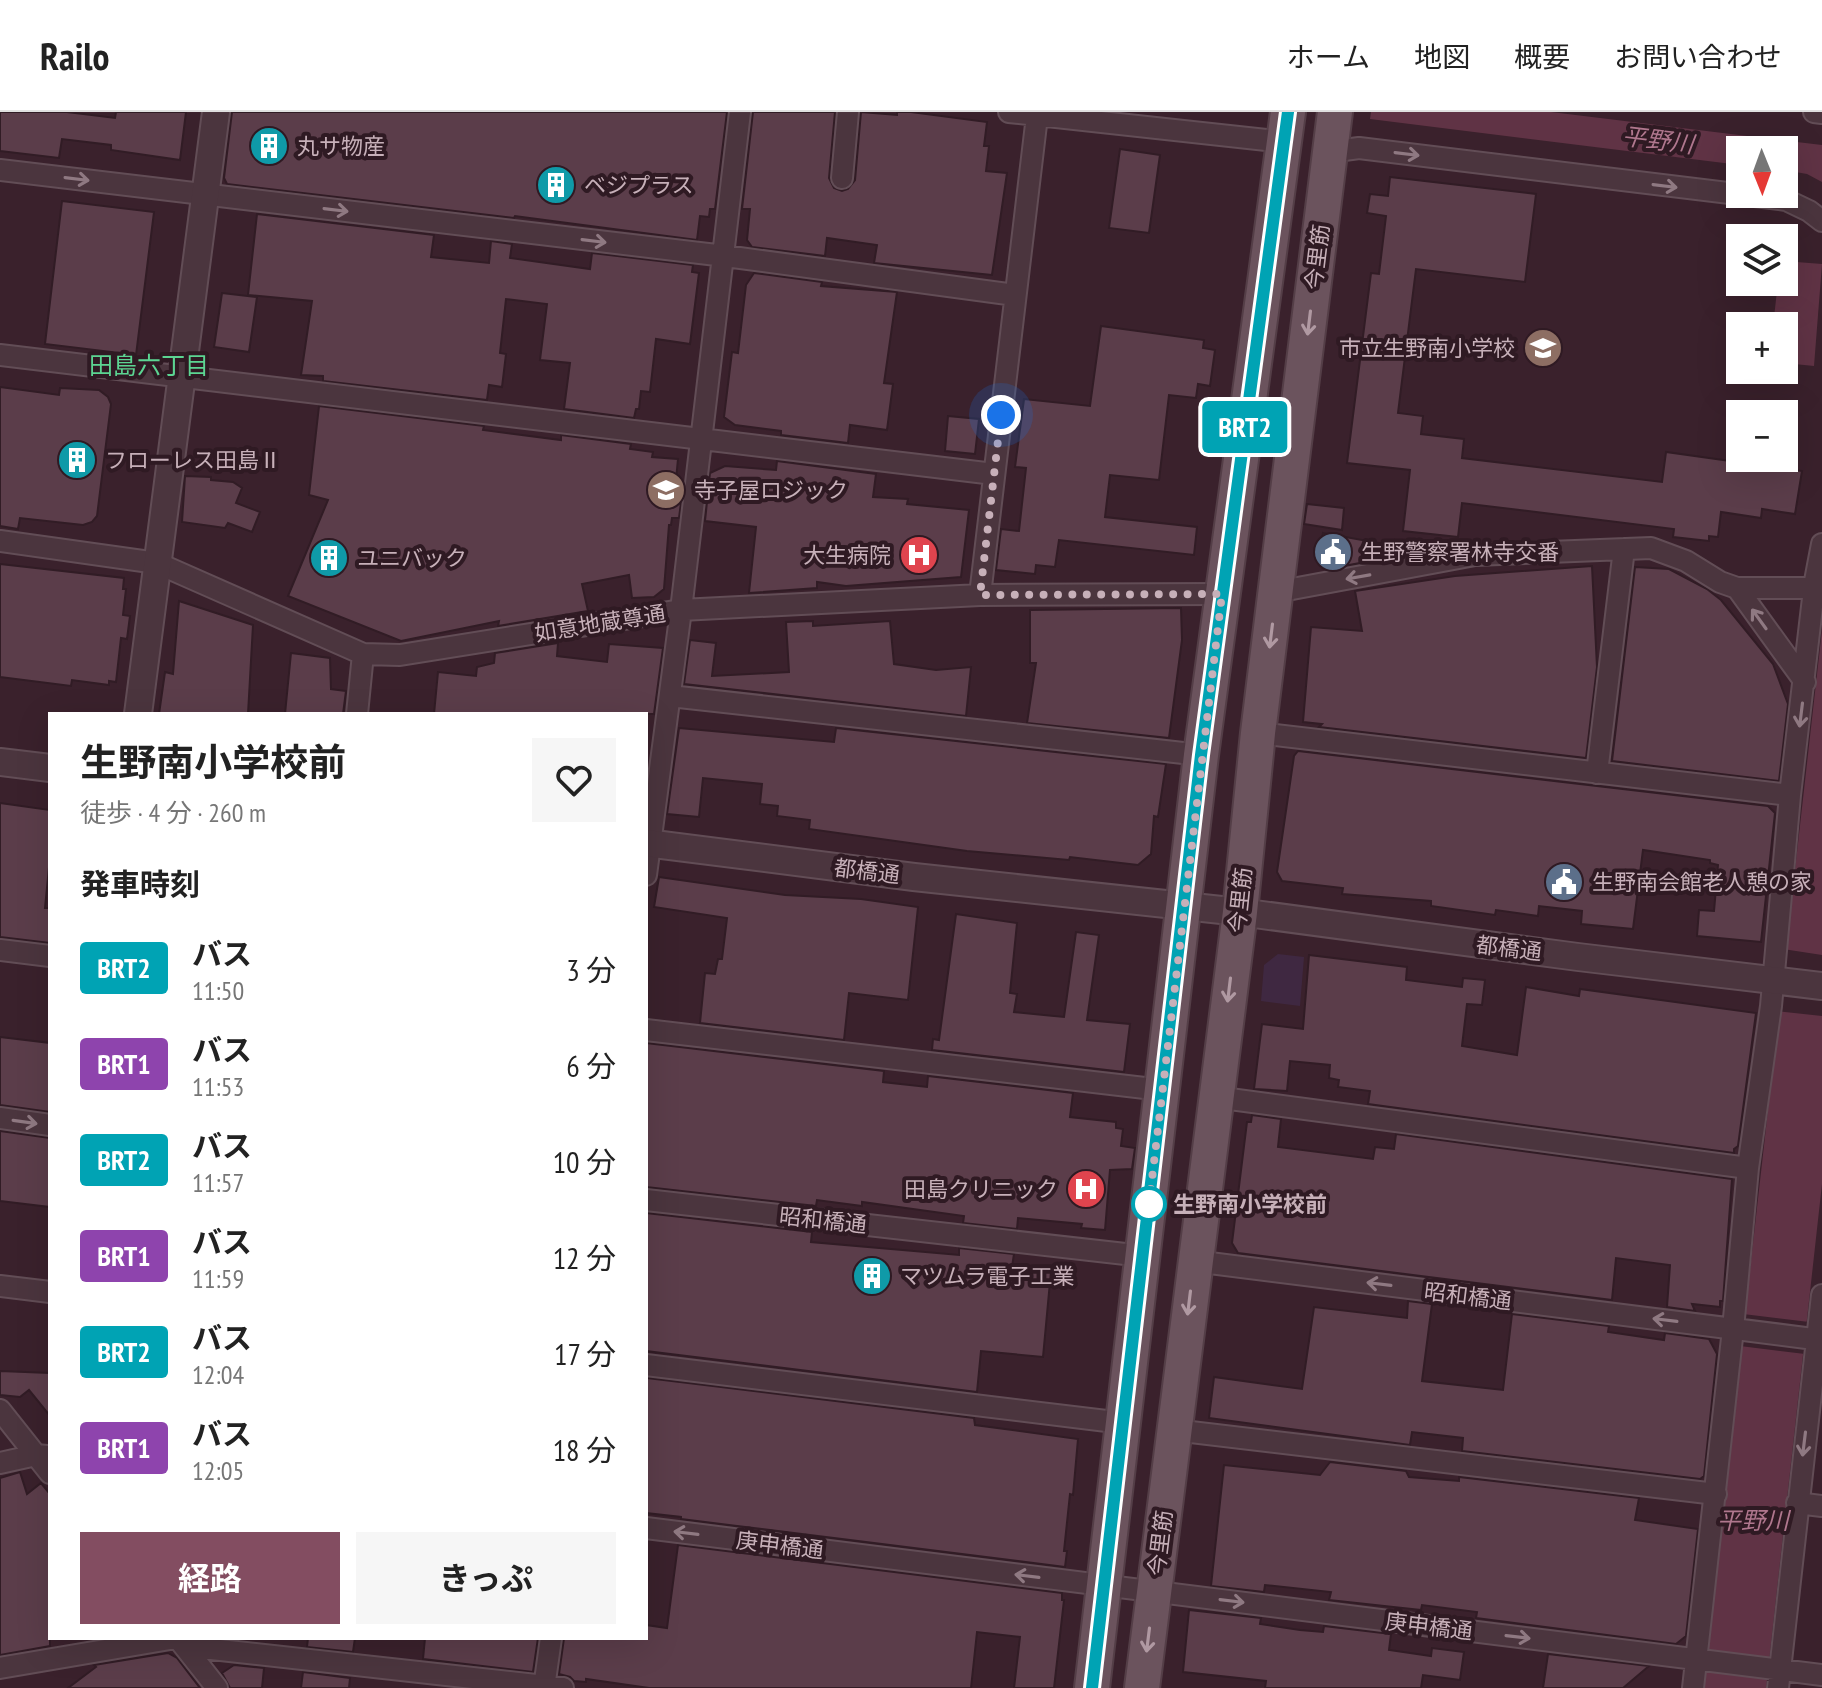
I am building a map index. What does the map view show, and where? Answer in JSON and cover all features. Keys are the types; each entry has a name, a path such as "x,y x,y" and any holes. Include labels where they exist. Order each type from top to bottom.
{"main road":[{"path":"1092,1688 1201,755 1286,127"},
{"name":"今里筋","path":"1142,1688 1240,912 1258,733 1332,133"}],"street":[{"path":"138,712 216,112"},
{"path":"648,843 681,610 740,112"},
{"path":"842,178 848,112"},
{"path":"1009,112 1037,116 1286,127"},
{"path":"1814,112 1822,113"},
{"path":"980,595 1037,116"},
{"path":"1332,133 1359,148 1786,200 1822,221"},
{"path":"0,170 725,256 1015,295"},
{"path":"0,355 994,474"},
{"name":"如意地蔵尊通","path":"0,541 157,563 363,654 400,655 681,610 980,595 1222,594"},
{"path":"1693,1688 1700,1660 1716,1494 1738,1329 1748,1168 1776,980 1790,795 1822,544"},
{"path":"1276,592 1475,555 1651,548 1686,561 1720,582 1737,588 1817,584"},
{"path":"1597,773 1624,549"},
{"path":"1737,588 1805,682"},
{"path":"357,712 363,654"},
{"path":"670,696 1201,755"},
{"path":"1258,733 1790,795"},
{"path":"0,762 48,768"},
{"name":"都橋通","path":"648,843 929,879 1240,912 1822,986"},
{"path":"0,950 48,956"},
{"path":"648,1030 1162,1090"},
{"path":"1215,1097 1748,1168"},
{"path":"0,1118 48,1125"},
{"name":"昭和橋通","path":"648,1200 1143,1256"},
{"name":"昭和橋通","path":"1194,1261 1815,1339"},
{"path":"0,1286 48,1292"},
{"path":"1822,1295 1776,1675 1822,1675"},
{"path":"648,1365 1123,1423"},
{"path":"0,1410 43,1456"},
{"path":"1174,1430 1716,1494"},
{"path":"0,1463 43,1456"},
{"path":"1797,1503 1822,1506"},
{"name":"庚申橋通","path":"648,1528 1700,1660 1776,1675"},
{"path":"0,1668 179,1641 551,1687 551,1640"},
{"path":"179,1641 217,1688"}],"shaded area":[{"path":"1278,954 1304,957 1300,1006 1261,1001 1264,965"}],"water":[{"name":"平野川","path":"1371,112 1551,112 1748,136 1726,136 1726,163 1370,119"},
{"name":"平野川","path":"1798,142 1822,145 1822,182 1798,172"},
{"path":"1798,262 1822,264 1814,366 1798,364 1798,312 1775,312 1776,296 1798,296"},
{"name":"平野川","path":"1822,630 1822,1184 1766,1688 1703,1688"}],"pier":[{"path":"1783,949 1822,955 1822,1016 1775,1011"},
{"path":"1743,1314 1809,1322 1805,1354 1740,1346"}],"building":[{"path":"0,112 67,112 115,118 116,112 186,112 180,160 111,150 111,145 62,139 59,158 0,151"},
{"path":"232,112 727,112 715,209 710,209 709,217 700,216 697,240 227,184 224,178"},
{"path":"753,112 835,112 829,178 834,188 842,191 855,180 861,112 897,115 897,112 911,112 987,122 984,146 989,146 986,171 1007,173 992,275 874,263 877,245 827,238 825,256 752,247 747,240 750,209 742,209"},
{"path":"1120,149 1160,155 1149,233 1109,228"},
{"path":"1390,177 1536,194 1525,282 1416,269 1398,413 1423,416 1421,434 1464,439 1462,458 1662,482 1666,452 1726,460 1726,472 1802,471 1795,514 1762,509 1761,518 1721,512 1718,537 1709,536 1709,541 1673,537 1674,529 1462,503 1458,537 1403,531 1410,470 1347,463 1371,273 1379,274 1386,216 1367,213 1370,194 1388,196"},
{"path":"62,201 154,212 136,355 45,344"},
{"path":"257,214 434,235 431,257 489,263 491,241 512,244 510,258 590,269 592,253 693,265 692,272 699,273 690,344 656,339 650,392 641,391 639,409 636,409 634,418 564,409 570,363 540,360 547,304 506,299 500,353 506,354 502,387 489,385 487,400 323,381 323,376 301,375 312,301 248,295"},
{"path":"754,273 822,282 821,286 897,292 884,383 893,384 887,430 850,425 848,443 781,435 781,431 735,425 724,417 732,352 738,353 746,285"},
{"path":"222,293 257,297 249,352 214,347"},
{"path":"1101,326 1204,340 1203,348 1215,350 1210,386 1198,384 1196,398 1169,395 1159,480 1110,475 1105,517 1197,527 1194,555 1059,540 1055,567 1036,565 1035,574 996,570 1001,529 1019,531 1026,468 1015,467 1024,399 1090,406"},
{"path":"0,387 59,395 60,388 99,390 108,397 111,404 97,516 92,522 83,525 20,518 18,529 0,526"},
{"path":"319,406 484,426 483,430 561,440 561,435 631,444 630,449 653,452 652,457 678,459 675,490 683,487 679,518 672,518 669,525 664,589 654,597 632,598 629,575 582,584 588,611 498,626 499,621 401,641 288,596 328,500 309,495"},
{"path":"948,416 979,419 975,454 945,451"},
{"path":"777,461 876,474 873,497 908,499 907,504 969,510 961,577 846,586 817,582 817,588 749,593 756,527 705,521 710,473 725,466 776,470"},
{"path":"185,476 211,477 211,480 233,482 242,488 236,503 260,512 252,532 228,523 225,528 182,522"},
{"path":"1307,504 1344,508 1342,530 1304,524"},
{"path":"1323,533 1396,546 1398,556 1349,565 1318,561"},
{"path":"0,564 124,578 123,615 130,616 127,639 121,638 116,682 109,681 109,685 72,680 71,686 0,677"},
{"path":"1592,566 1597,667 1586,758 1319,727 1322,724 1303,722 1311,627 1362,631 1355,591 1455,576"},
{"path":"1635,567 1669,569 1707,589 1721,600 1773,664 1788,704 1779,781 1612,761"},
{"path":"179,601 253,625 248,712 159,712 165,672 173,674"},
{"path":"1181,608 1182,640 1169,738 1027,723 1036,663 1030,663 1030,610"},
{"path":"813,621 813,626 890,621 894,664 936,670 971,667 966,716 684,684 690,640 716,643 712,676 789,672 786,622"},
{"path":"558,643 557,656 607,662 609,644 663,648 654,714 434,712 438,672 476,676 477,667 494,663 495,653"},
{"path":"291,653 330,658 331,689 346,691 343,712 285,712"},
{"path":"679,728 834,742 836,728 1166,764 1158,817 1154,816 1151,854 1138,865 1070,857 1069,860 967,851 809,829 810,820 777,816 778,806 760,804 762,784 703,778 699,817 667,814"},
{"path":"1298,751 1768,806 1775,813 1761,942 1697,936 1699,910 1714,911 1718,865 1710,863 1710,860 1643,850 1633,929 1581,924 1582,911 1539,906 1538,916 1496,910 1495,915 1431,906 1431,901 1342,894 1343,888 1282,881 1277,872 1294,756"},
{"path":"0,803 48,810 45,908 48,908 48,943 0,937"},
{"path":"659,877 785,895 861,899 918,907 908,1000 849,993 844,1040 700,1023 705,973 715,974 718,959 722,959 727,918 654,907"},
{"path":"956,914 1017,923 1010,993 1017,994 1014,1012 1064,1017 1076,932 1099,935 1087,1020 1130,1024 1124,1072 932,1050 933,1039 939,1040"},
{"path":"1309,955 1407,967 1406,980 1462,987 1463,978 1485,980 1482,1005 1467,1004 1462,1046 1517,1055 1526,987 1579,996 1580,989 1756,1013 1738,1146 1734,1153 1368,1104 1370,1091 1338,1087 1339,1080 1329,1078 1330,1065 1290,1061 1287,1091 1254,1089 1262,1024 1303,1029"},
{"path":"0,1037 48,1043 48,1112 0,1105"},
{"path":"648,1043 884,1071 883,1082 927,1087 928,1076 1073,1093 1070,1117 1116,1122 1116,1128 1123,1129 1121,1146 1135,1148 1132,1169 1110,1170 1105,1230 1081,1228 1082,1224 1018,1218 1017,1229 963,1223 964,1216 862,1202 862,1206 817,1200 816,1206 648,1187"},
{"path":"1252,1115 1281,1119 1278,1147 1373,1159 1375,1147 1394,1149 1396,1134 1732,1179 1723,1301 1720,1301 1720,1307 1692,1304 1695,1311 1667,1307 1670,1265 1616,1258 1612,1300 1238,1253 1232,1243 1247,1122 1251,1122"},
{"path":"0,1131 48,1138 48,1207 0,1201"},
{"path":"648,1213 812,1232 811,1242 959,1255 959,1248 1014,1254 1012,1267 1051,1271 1043,1357 981,1351 977,1392 648,1351"},
{"path":"1408,1301 1432,1304 1422,1381 1503,1390 1512,1314 1609,1326 1608,1332 1664,1340 1665,1333 1709,1339 1717,1354 1704,1476 1700,1479 1462,1451 1463,1438 1412,1432 1410,1445 1209,1418 1214,1377 1302,1389 1314,1307 1407,1318"},
{"path":"0,1371 48,1373 48,1414 29,1390 20,1397 0,1395"},
{"path":"648,1378 974,1418 975,1425 1078,1439 1064,1551 1067,1551 1065,1567 648,1513"},
{"path":"1330,1462 1406,1471 1409,1477 1459,1481 1459,1477 1639,1498 1635,1520 1698,1529 1686,1636 1676,1644 1476,1618 1477,1612 1422,1605 1421,1610 1329,1600 1331,1592 1265,1585 1264,1592 1211,1586 1224,1465 1320,1475"},
{"path":"20,1472 27,1494 41,1483 48,1492 50,1646 0,1655 0,1478"},
{"path":"678,1545 1062,1593 1064,1600 1054,1688 1014,1688 1020,1637 977,1632 971,1688 649,1688 586,1679 586,1682 574,1681 559,1674 564,1640 648,1640 648,1625 667,1628"},
{"path":"1189,1610 1261,1618 1260,1624 1300,1630 1323,1632 1324,1626 1391,1634 1389,1650 1431,1656 1432,1648 1464,1652 1460,1680 1423,1675 1421,1688 1265,1688 1266,1681 1183,1672"},
{"path":"308,1640 355,1640 353,1652 307,1647"},
{"path":"425,1640 538,1640 533,1672 423,1659"},
{"path":"168,1653 177,1658 200,1688 68,1688 96,1667 94,1665"},
{"path":"1548,1654 1649,1666 1623,1688 1543,1688"},
{"path":"234,1665 264,1668 262,1688 230,1688 222,1673"},
{"path":"303,1672 350,1678 349,1688 301,1688"}],"bus line":[{"name":"BRT2","path":"1092,1688 1201,755 1288,112"}],"place":[{"name":"丸サ物産","path":"269,146"},
{"name":"ベジプラス","path":"556,185"},
{"name":"市立生野南小学校","path":"1543,348"},
{"name":"フローレス田島Ⅱ","path":"77,460"},
{"name":"寺子屋ロジック","path":"666,490"},
{"name":"生野警察署林寺交番","path":"1333,552"},
{"name":"大生病院","path":"919,555"},
{"name":"ユニバック","path":"329,558"},
{"name":"生野南会館老人憩の家","path":"1564,882"},
{"name":"田島クリニック","path":"1086,1189"},
{"name":"生野南小学校前","path":"1149,1204"},
{"name":"マツムラ電子工業","path":"872,1276"}],"district":[{"name":"田島六丁目","path":"149,365"}],"route":[{"path":"1001,415 980,595 1222,594 1149,1204"}]}
